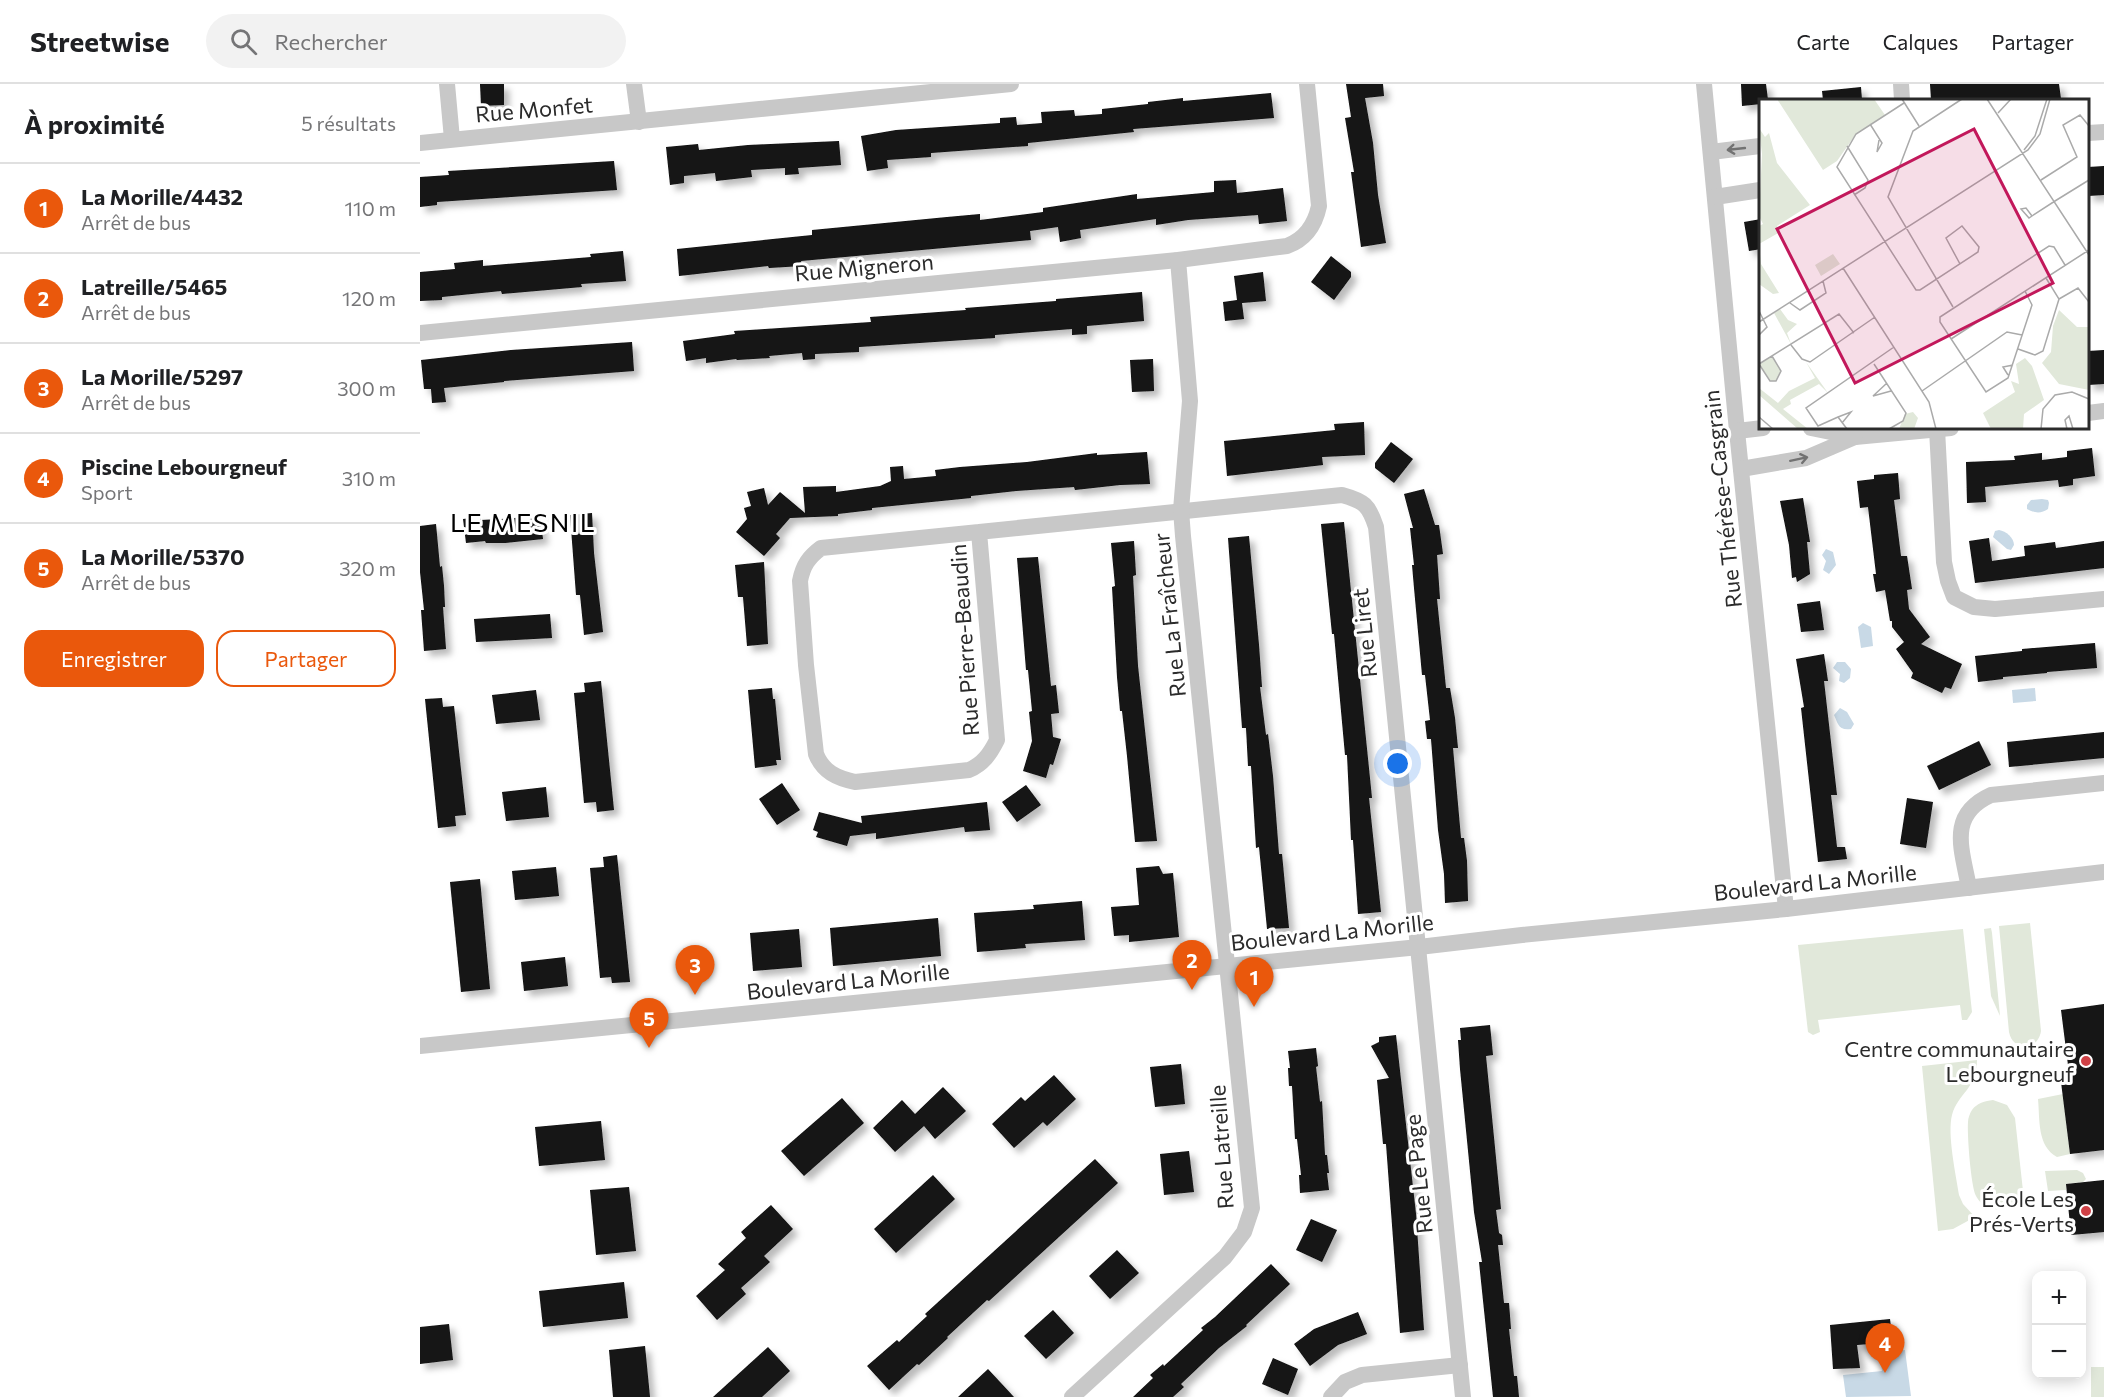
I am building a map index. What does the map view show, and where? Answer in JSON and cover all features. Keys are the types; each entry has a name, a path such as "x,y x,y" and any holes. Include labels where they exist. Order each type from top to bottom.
{"street":[{"path":"447,84 452,140"},
{"path":"634,84 639,122"},
{"name":"Rue Monfet","path":"420,143 1011,84"},
{"name":"Rue Migneron","path":"420,333 1178,260 1287,246 1297,242 1308,233 1316,219 1319,206 1307,84"},
{"name":"Rue Thérèse-Casgrain","path":"1704,84 1786,909"},
{"path":"1901,84 1902,99"},
{"path":"2089,134 2104,132"},
{"path":"1711,152 1759,146"},
{"path":"1716,197 1759,190"},
{"name":"Rue La Fraîcheur","path":"1178,260 1190,401 1181,510 1227,965"},
{"path":"2089,413 2104,411"},
{"path":"1737,431 1759,428"},
{"path":"1816,429 1855,437 1934,429"},
{"path":"1944,429 1944,562 1954,597 1974,607 1995,609 2104,599"},
{"path":"1742,469 1806,458 1855,437"},
{"name":"Rue Liret","path":"1181,510 1342,495 1359,500 1371,510 1376,527 1419,947"},
{"name":"Rue Pierre-Beaudin","path":"979,532 997,740 990,754 978,766 969,770 855,782 839,778 820,764 816,754 800,581 802,567 810,556 821,548 1181,510"},
{"path":"1969,888 1961,825 1967,811 1977,801 1991,795 2104,783"},
{"name":"Boulevard La Morille","path":"420,1046 1419,947 1786,909 2104,872"},
{"name":"Rue Le Page","path":"1419,947 1463,1397"},
{"name":"Rue Latreille","path":"1072,1397 1226,1257 1244,1232 1252,1208 1251,1185 1227,965"},
{"path":"1331,1397 1345,1382 1362,1375 1460,1365"}],"shaded area":[{"path":"2030,923 2041,1031 2035,1042 2025,1047 2015,1043 2009,1032 1999,926"},
{"path":"1991,928 2000,1016 1991,996 1984,929"},
{"path":"1963,929 1972,1012 1967,1020 1962,1020 1960,1005 1818,1020 1820,1032 1813,1035 1808,1032 1798,945"},
{"path":"1977,1060 1974,1078 1958,1101 1951,1123 1952,1155 1959,1195 1963,1204 1975,1217 1953,1229 1938,1231 1922,1066"},
{"path":"2063,1094 2070,1154 2057,1157 2046,1146 2043,1139 2038,1099"},
{"path":"1993,1100 2007,1105 2015,1118 2023,1191 2014,1203 2001,1209 1987,1207 1976,1196 1972,1182 1969,1148 1968,1122 1971,1113 1979,1104"},
{"path":"2077,1170 2083,1173 2086,1179 2083,1182 2066,1184 2066,1190 2048,1191 2045,1171"},
{"path":"2091,1367 2104,1367 2104,1397 2091,1397"}],"water":[{"path":"2031,500 2048,500 2048,509 2038,512 2027,509"},
{"path":"1995,531 2007,533 2013,540 2014,545 2011,550 1993,537"},
{"path":"1826,549 1833,552 1836,565 1829,574 1823,570 1826,561 1822,555"},
{"path":"1863,623 1871,627 1873,646 1861,648 1858,627"},
{"path":"1837,662 1845,662 1851,669 1850,678 1844,683 1839,681 1840,674 1833,668"},
{"path":"2035,688 2036,701 2013,703 2012,690"},
{"path":"1840,708 1847,712 1854,724 1851,729 1843,729 1838,723 1834,715"},
{"path":"1905,1350 1911,1396 1846,1397 1843,1375 1882,1371 1880,1353"}],"building":[{"path":"480,84 504,84 504,105 481,106"},
{"path":"1346,84 1383,84 1384,96 1365,98 1386,243 1361,247 1351,172 1354,172 1345,118 1351,117"},
{"path":"1741,84 1766,84 1768,99 1759,99 1759,104 1742,106"},
{"path":"1930,84 2059,84 2061,99 1931,99"},
{"path":"1861,87 1862,99 1823,99 1822,91"},
{"path":"1271,93 1274,118 1133,129 1134,132 1028,143 1028,146 931,153 931,157 887,160 888,168 867,171 861,136 896,130 1000,123 1000,118 1016,117 1017,125 1042,123 1041,112 1074,110 1075,116 1102,114 1102,109 1148,104 1148,102"},
{"path":"839,141 841,165 798,168 799,174 785,175 785,168 751,170 752,177 716,181 715,173 684,176 684,183 670,185 666,147 698,144 699,150 748,145"},
{"path":"614,161 617,190 437,202 437,205 420,207 420,177 449,175 448,171"},
{"path":"2104,166 2104,195 2089,196 2089,167"},
{"path":"1236,180 1237,193 1283,188 1287,221 1259,224 1258,215 1188,220 1156,225 1156,219 1080,230 1081,238 1060,242 1058,227 1030,231 1031,240 801,261 802,266 769,268 768,266 679,276 677,249 812,235 812,230 947,217 980,214 980,220 1043,212 1043,208 1137,194 1137,199 1214,192 1214,181"},
{"path":"1759,219 1759,249 1749,251 1744,222"},
{"path":"623,251 626,281 502,294 501,291 420,301 420,272 455,269 454,263 483,260 483,266 591,257 590,254"},
{"path":"1331,256 1351,272 1351,277 1334,300 1311,282"},
{"path":"1263,272 1266,301 1242,303 1244,319 1225,321 1223,302 1237,300 1234,276"},
{"path":"1142,292 1144,321 1087,326 1087,334 1072,335 1072,329 995,335 995,338 859,347 859,352 815,354 815,359 803,360 802,353 706,363 706,358 686,361 683,341 735,334 734,331 871,322 870,317 966,310 965,308"},
{"path":"632,342 634,371 444,388 446,402 432,403 431,389 424,389 421,360 511,350"},
{"path":"2104,350 2104,384 2089,385 2089,351"},
{"path":"1153,359 1154,391 1132,392 1130,360"},
{"path":"1364,422 1365,455 1322,457 1323,465 1227,476 1224,441 1335,430 1334,424"},
{"path":"1391,442 1413,459 1394,483 1375,468 1375,463"},
{"path":"2092,448 2095,476 2073,479 2073,485 2059,487 2058,480 1985,487 1986,502 1967,503 1966,462 2015,460 2014,456 2042,453 2042,460 2067,457 2067,451"},
{"path":"1147,452 1150,484 1075,490 1074,487 1016,491 872,508 872,510 838,514 838,516 790,518 776,534 780,538 764,556 736,532 747,519 744,508 751,506 747,492 764,488 768,505 780,492 805,513 803,487 836,486 836,492 880,486 891,481 890,467 903,466 904,479 936,476 935,470 960,467 1027,462 1097,453 1097,455"},
{"path":"1898,473 1900,499 1894,500 1901,556 1907,556 1912,589 1907,590 1909,609 1930,637 1921,644 1962,664 1951,689 1945,687 1942,693 1911,678 1913,673 1896,649 1904,642 1892,627 1885,590 1876,592 1868,507 1860,508 1857,481 1874,479 1874,475"},
{"path":"1424,489 1435,525 1439,525 1443,554 1437,555 1440,599 1437,599 1446,688 1450,688 1455,718 1458,748 1453,748 1461,838 1464,838 1467,861 1468,901 1445,903 1431,739 1427,739 1425,721 1430,720 1425,675 1422,675 1414,588 1410,528 1413,528 1404,494"},
{"path":"1803,498 1810,542 1807,542 1810,574 1797,582 1796,577 1792,578 1789,545 1780,501"},
{"path":"592,513 603,632 584,635 580,595 576,595 570,515"},
{"path":"540,516 543,539 505,543 486,543 485,541 466,543 463,519"},
{"path":"1344,522 1372,798 1369,798 1381,912 1358,914 1353,840 1351,840 1347,755 1345,755 1321,524"},
{"path":"436,524 444,586 446,649 424,651 420,526"},
{"path":"1249,536 1259,645 1262,687 1260,687 1266,735 1268,734 1279,854 1282,854 1289,928 1267,929 1259,847 1256,848 1251,766 1248,766 1246,728 1242,728 1228,538"},
{"path":"1989,538 1992,561 2025,556 2024,546 2055,542 2056,548 2104,541 2104,568 1975,583 1969,541"},
{"path":"1134,541 1136,575 1133,576 1138,666 1157,841 1135,842 1117,677 1112,587 1115,586 1111,543"},
{"path":"1038,557 1051,686 1056,685 1059,713 1051,714 1053,737 1061,739 1053,765 1050,764 1046,778 1023,771 1032,741 1029,712 1032,711 1028,670 1026,670 1017,558"},
{"path":"764,562 768,644 747,646 743,597 738,597 735,565"},
{"path":"1820,601 1824,630 1801,632 1797,604"},
{"path":"550,614 552,638 476,642 474,619"},
{"path":"2095,643 2097,668 2003,677 2003,679 1978,682 1975,656 2022,651 2022,649"},
{"path":"1824,654 1828,681 1824,681 1837,795 1831,795 1837,847 1845,847 1847,859 1818,862 1801,708 1804,707 1796,659"},
{"path":"601,681 614,810 597,812 596,802 584,803 574,693 585,692 584,683"},
{"path":"772,688 781,760 776,760 777,765 755,768 748,690"},
{"path":"536,690 540,720 496,724 492,695"},
{"path":"442,698 443,707 454,706 466,815 455,816 456,826 438,828 425,699"},
{"path":"2104,732 2104,758 2009,767 2007,742"},
{"path":"1979,741 1991,765 1939,790 1927,766"},
{"path":"782,783 800,810 777,825 759,799"},
{"path":"1026,785 1041,805 1017,822 1002,802"},
{"path":"546,787 549,817 506,821 502,792"},
{"path":"1907,798 1933,802 1926,848 1900,844"},
{"path":"987,802 990,830 965,832 964,827 876,839 876,833 850,836 847,846 816,837 818,832 813,830 819,812 862,823 861,816"},
{"path":"617,855 630,982 612,983 611,977 600,978 590,868 604,867 603,857"},
{"path":"1159,866 1163,874 1173,873 1179,937 1129,942 1129,935 1114,936 1111,907 1139,905 1136,868"},
{"path":"556,867 559,896 515,900 512,871"},
{"path":"480,879 490,989 461,992 450,882"},
{"path":"1082,901 1085,940 1025,944 1026,948 977,952 974,913 1034,909 1033,905"},
{"path":"938,918 941,956 833,966 830,928"},
{"path":"799,929 802,967 753,971 750,933"},
{"path":"565,957 568,986 524,991 521,962"},
{"name":"Centre communautaire Lebourgneuf","path":"2104,1004 2104,1150 2070,1154 2061,1082 2070,1081 2061,1010"},
{"path":"1490,1025 1493,1055 1486,1056 1501,1209 1496,1210 1503,1245 1498,1245 1504,1303 1509,1303 1514,1376 1517,1376 1519,1397 1493,1397 1479,1262 1482,1262 1474,1212 1460,1069 1458,1040 1461,1040 1460,1028"},
{"path":"1396,1035 1416,1214 1424,1330 1400,1333 1386,1144 1383,1144 1377,1080 1389,1078 1371,1046 1379,1042 1379,1037"},
{"path":"1316,1048 1329,1190 1300,1193 1299,1175 1301,1175 1297,1139 1295,1139 1292,1086 1289,1086 1288,1051"},
{"path":"1181,1064 1185,1104 1155,1107 1150,1067"},
{"path":"1054,1075 1076,1099 1047,1126 1043,1122 1014,1148 992,1124 1021,1097 1025,1101"},
{"path":"943,1087 966,1111 935,1139 924,1126 895,1152 873,1128 902,1100 915,1114"},
{"path":"842,1098 864,1123 804,1176 781,1151"},
{"path":"601,1121 605,1160 539,1166 535,1127"},
{"path":"1189,1151 1194,1192 1164,1195 1160,1154"},
{"path":"1095,1159 1118,1183 889,1390 867,1366 897,1340 899,1342 927,1316 925,1314"},
{"path":"933,1175 955,1199 896,1253 874,1229"},
{"name":"École Les Prés-Verts","path":"2104,1180 2104,1232 2071,1235 2066,1184"},
{"path":"629,1187 636,1251 596,1255 590,1190"},
{"path":"771,1205 793,1229 764,1256 770,1262 741,1288 746,1294 717,1320 696,1296 725,1270 718,1264 746,1238 741,1232"},
{"path":"1311,1219 1337,1230 1322,1262 1296,1250"},
{"path":"1117,1250 1139,1273 1110,1299 1089,1276"},
{"path":"1271,1264 1290,1284 1247,1326 1219,1348 1181,1384 1184,1387 1173,1397 1133,1397 1153,1378 1150,1375 1163,1364 1164,1366 1203,1330 1201,1328"},
{"path":"624,1282 628,1318 543,1327 539,1291"},
{"path":"1053,1310 1074,1333 1046,1359 1024,1336"},
{"path":"1358,1312 1367,1334 1338,1345 1310,1366 1294,1344 1314,1329"},
{"path":"1890,1319 1893,1342 1857,1345 1860,1368 1833,1369 1830,1325"},
{"path":"449,1324 453,1360 420,1364 420,1327"},
{"path":"645,1346 650,1397 613,1397 609,1350"},
{"path":"768,1347 790,1371 762,1397 713,1397"},
{"path":"1273,1358 1298,1369 1288,1395 1262,1384"},
{"path":"988,1369 1014,1397 958,1397"}],"place":[{"name":"Latreille/5465","path":"1192,990"},
{"name":"La Morille/5297","path":"695,995"},
{"name":"La Morille/4432","path":"1254,1007"},
{"name":"La Morille/5370","path":"649,1048"},
{"name":"Centre communautaire Lebourgneuf","path":"2086,1061"},
{"name":"École Les Prés-Verts","path":"2086,1211"},
{"name":"Piscine Lebourgneuf","path":"1885,1373"}],"district":[{"name":"LE MESNIL","path":"523,521"}]}
